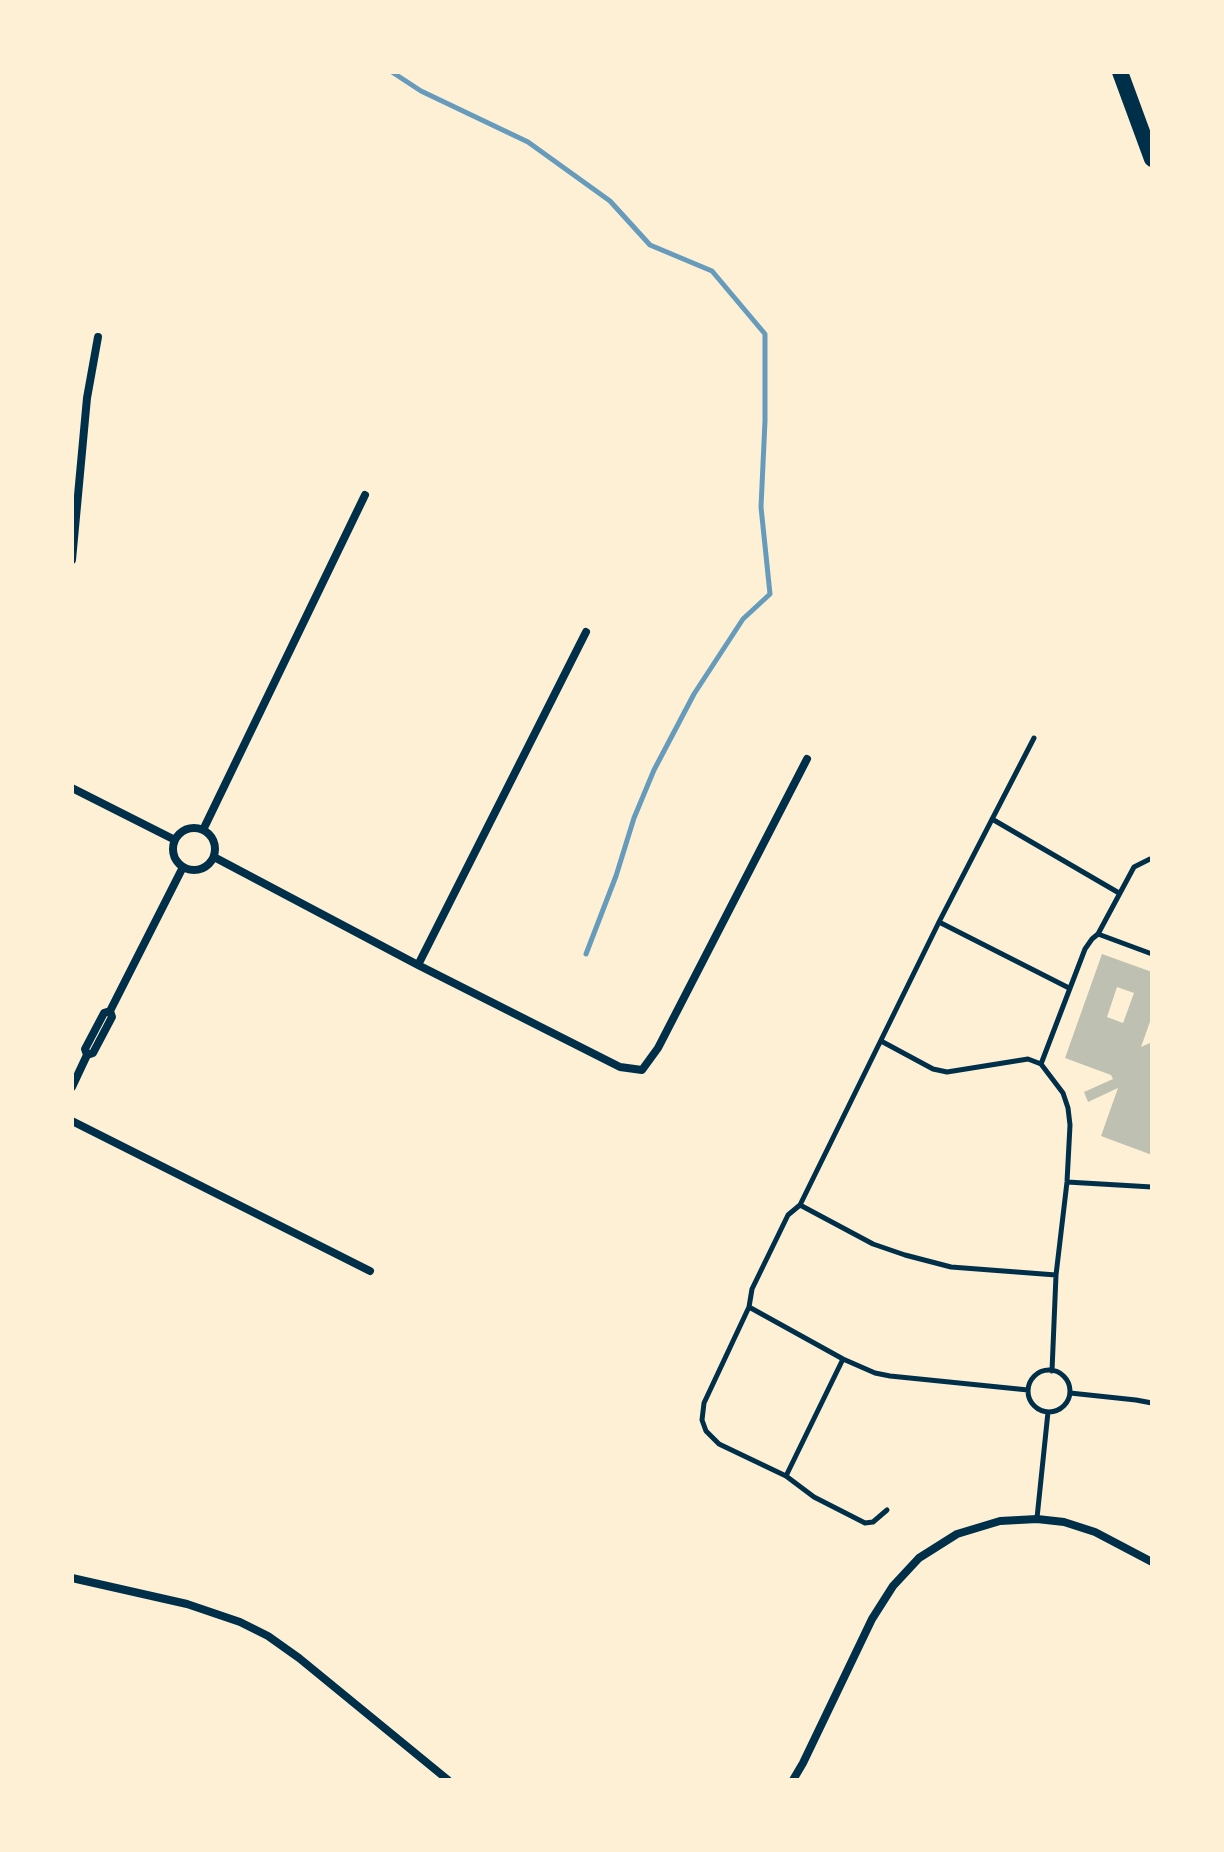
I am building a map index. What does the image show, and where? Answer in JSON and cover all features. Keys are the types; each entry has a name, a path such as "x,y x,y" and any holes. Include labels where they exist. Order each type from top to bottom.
{"highway":[{"path":"1120,72 1152,159"}],"street":[{"path":"72,560 87,398 98,337"},
{"path":"203,830 365,495"},
{"path":"418,965 586,632"},
{"path":"214,857 620,1067 642,1070 658,1048 807,759"},
{"path":"72,788 175,840"},
{"path":"190,828 203,830 213,838 216,851 211,863 195,871 183,867 173,852 175,840 190,828"},
{"path":"72,1087 87,1055 93,1053 112,1017 110,1011 183,867"},
{"path":"72,1121 370,1271"},
{"path":"793,1780 872,1619 893,1586 919,1558 957,1534 1000,1521 1037,1519 1064,1522 1095,1532 1152,1562"},
{"path":"72,1578 187,1604 240,1622 268,1636 448,1780"}],"lane":[{"path":"887,1510 873,1522 865,1523 814,1497 786,1476 719,1444 706,1431 702,1420 704,1403 749,1307 752,1289 788,1215 800,1205 939,922 1034,738"},
{"path":"992,819 1119,893"},
{"path":"1041,1064 1085,949 1098,934 1134,867 1150,859"},
{"path":"939,922 1069,988"},
{"path":"1098,934 1152,954"},
{"path":"881,1041 933,1069 947,1072 1028,1059 1041,1064 1063,1093 1070,1125 1056,1275 1052,1371"},
{"path":"1067,1182 1152,1187"},
{"path":"800,1205 873,1244 905,1255 951,1267 1056,1275"},
{"path":"749,1307 843,1359 875,1373 1028,1390"},
{"path":"786,1476 843,1359"},
{"path":"1052,1371 1058,1372 1067,1381 1070,1393 1065,1405 1048,1412 1041,1411 1032,1402 1028,1390 1034,1377 1052,1371"},
{"path":"1070,1393 1152,1403"},
{"path":"1037,1519 1048,1412"}],"building":[{"path":"1102,954 1152,972 1152,1016 1141,1047 1152,1042 1152,1155 1101,1136 1118,1088 1088,1102 1084,1092 1113,1079 1111,1075 1065,1058","holes":["1117,987 1134,993 1123,1023 1107,1017"]}],"waterway":[{"path":"392,72 421,91 528,142 610,201 650,245 712,271 765,334 761,507 770,594 743,619 694,694 654,770 586,954"}]}
